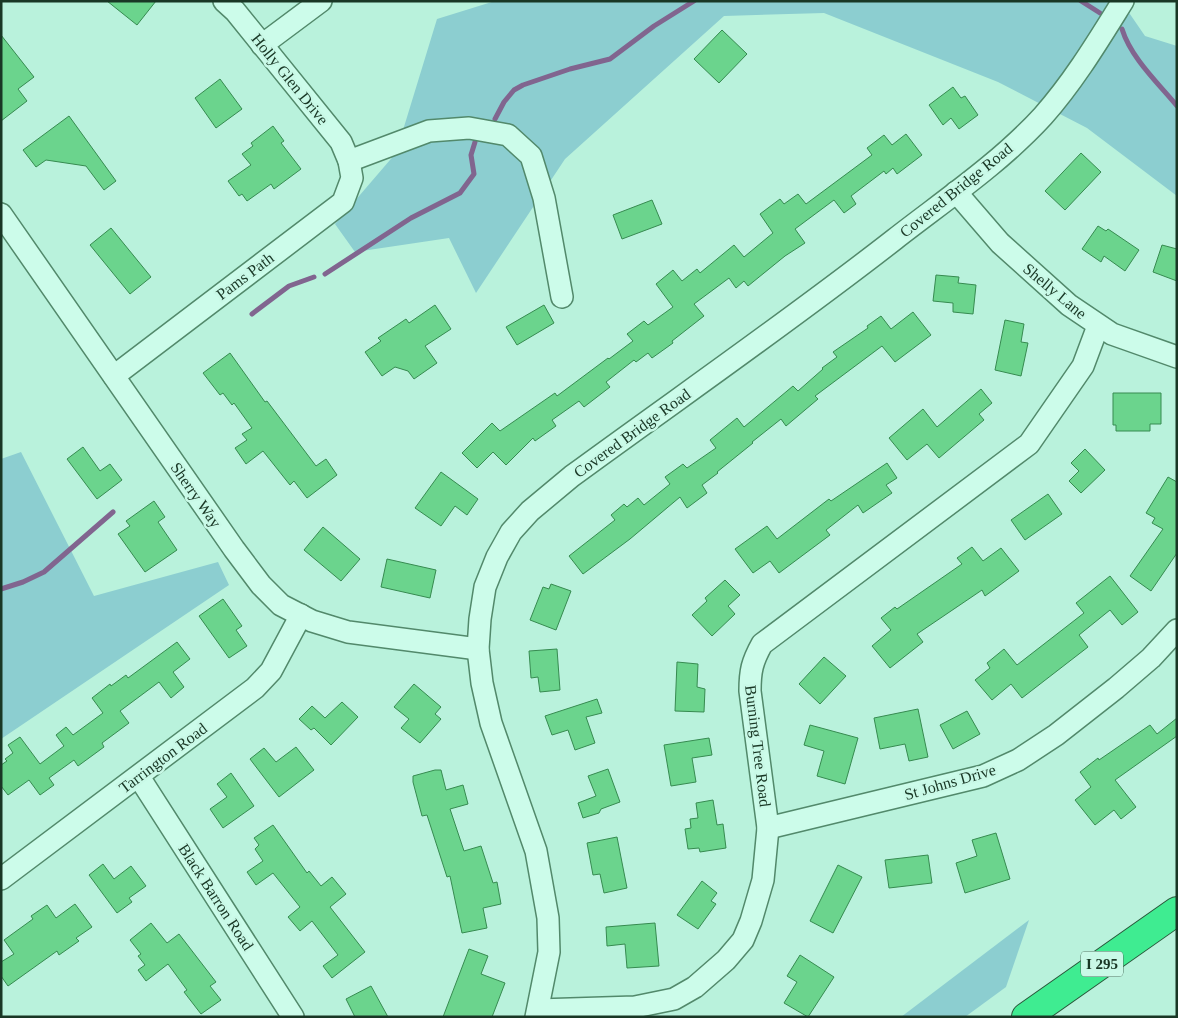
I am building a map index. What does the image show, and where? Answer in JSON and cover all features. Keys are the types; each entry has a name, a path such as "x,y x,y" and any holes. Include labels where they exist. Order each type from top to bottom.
{"highway":[{"name":"I 295","path":"1026,1017 1177,911"}],"street":[{"name":"Holly Glen Drive","path":"224,1 235,11 341,142 349,161"},
{"path":"262,44 321,1"},
{"name":"Covered Bridge Road","path":"537,1014 549,952 548,918 536,851 492,723 482,683 478,649 485,587 497,557 511,532 530,511 572,476 848,276 1014,144 1043,116 1068,86 1123,1"},
{"path":"349,161 430,131 469,128 508,135 531,156 544,198 562,297"},
{"name":"Pams Path","path":"114,376 343,202 352,178 349,161"},
{"name":"Shelly Lane","path":"956,192 1000,242 1043,283 1098,326 1112,334 1177,357"},
{"name":"Sherry Way","path":"1,214 234,549 261,585 282,605 312,621 348,632 478,649"},
{"name":"Burning Tree Road","path":"537,1014 635,1007 674,999 695,987 726,960 743,940 752,921 763,880 768,828 750,691 750,672 762,644 1029,444 1083,366 1098,326"},
{"name":"Tarrington Road","path":"1,879 255,688 270,671 301,615"},
{"name":"St Johns Drive","path":"768,828 984,776 1018,760 1056,735 1116,688 1151,658 1177,630"},
{"name":"Black Barron Road","path":"139,777 293,1017"}],"shaded area":[{"path":"495,1 1121,1 1145,36 1177,46 1177,196 1087,128 998,82 824,13 724,16 565,159 476,293 449,238 355,252 335,224 396,153 437,19"},
{"path":"21,452 94,596 218,562 229,585 1,739 1,459"},
{"path":"1029,920 1006,987 965,1017 901,1017"}],"building":[{"path":"107,1 156,1 137,25"},
{"path":"722,30 747,54 719,83 694,59"},
{"path":"1,35 34,77 18,89 27,101 1,121"},
{"path":"220,79 242,109 216,128 195,98"},
{"path":"953,87 961,98 965,96 978,115 959,129 951,118 943,125 929,105"},
{"path":"69,116 116,181 104,190 86,166 46,160 36,167 23,150"},
{"path":"273,126 284,141 281,143 301,169 274,189 271,184 247,201 242,194 239,196 228,181 251,165 242,154 253,146 251,143"},
{"path":"906,134 922,155 897,174 893,168 886,174 884,171 851,196 856,204 844,213 834,200 795,229 805,243 785,256 748,286 744,281 736,288 729,278 694,304 704,316 672,341 673,343 652,358 648,353 636,362 634,360 606,382 610,387 584,407 579,401 552,420 556,426 535,441 533,438 506,465 493,452 477,468 462,453 492,423 500,431 555,393 557,396 633,341 627,334 644,321 648,325 673,307 656,284 673,270 682,281 697,269 700,273 734,245 744,257 773,233 760,214 780,199 784,204 798,194 806,204 872,155 867,148 884,135 892,145"},
{"path":"1081,153 1101,172 1065,210 1045,191"},
{"path":"652,200 662,224 622,239 613,215"},
{"path":"1098,226 1106,231 1108,229 1139,250 1125,271 1104,256 1101,262 1082,249"},
{"path":"111,228 151,277 130,294 90,245"},
{"path":"1162,245 1177,249 1177,281 1153,272"},
{"path":"936,275 959,277 958,283 976,285 973,314 953,312 953,303 933,301"},
{"path":"435,305 451,329 425,346 437,363 414,379 408,371 395,367 382,376 365,352 381,341 378,338 406,319 409,323"},
{"path":"544,305 554,323 517,345 506,327"},
{"path":"913,312 931,335 895,362 882,346 815,396 818,399 786,426 781,419 752,442 702,485 707,493 687,508 680,497 630,539 583,574 569,556 615,520 611,515 624,504 627,507 638,498 644,505 670,484 665,477 683,464 687,468 716,448 710,440 737,418 744,427 793,386 798,391 822,368 837,357 833,352 868,328 867,326 881,316 891,329"},
{"path":"1005,320 1024,324 1021,342 1028,343 1021,376 995,370"},
{"path":"230,353 265,402 267,401 316,466 326,459 337,475 307,498 294,481 290,485 263,451 246,464 235,448 247,440 242,434 252,428 234,403 232,405 223,393 220,395 203,373"},
{"path":"981,389 992,403 979,414 984,420 939,458 927,444 907,460 889,438 923,409 937,427"},
{"path":"1113,393 1161,393 1161,424 1150,424 1150,431 1116,431 1116,425 1113,425"},
{"path":"83,447 100,471 110,464 122,480 97,499 67,459"},
{"path":"1085,449 1105,470 1081,493 1069,481 1079,471 1071,463"},
{"path":"887,463 897,478 886,485 892,493 863,513 858,505 826,530 830,535 779,573 770,561 753,573 735,549 767,526 777,539 829,499 831,501"},
{"path":"441,472 478,499 467,515 455,506 441,526 415,508"},
{"path":"1168,477 1177,482 1177,553 1151,591 1130,576 1163,529 1152,523 1155,518 1146,513"},
{"path":"1048,494 1062,514 1025,540 1011,520"},
{"path":"154,501 165,517 158,522 177,550 145,572 118,534 130,526 126,521"},
{"path":"323,527 360,559 341,581 304,550"},
{"path":"972,547 983,561 1001,548 1019,571 985,596 982,590 917,634 923,642 890,668 872,646 891,630 881,618 962,564 957,558"},
{"path":"387,559 436,570 430,598 381,587"},
{"path":"1110,576 1138,612 1122,625 1110,610 1079,635 1088,647 1022,698 1011,684 992,700 975,680 990,668 987,663 1004,649 1017,665 1084,613 1076,603"},
{"path":"725,580 740,595 728,606 735,614 712,636 692,615 707,601 705,598"},
{"path":"551,584 571,591 556,630 530,620 543,587 549,589"},
{"path":"223,599 242,626 236,630 247,646 229,658 199,616"},
{"path":"177,642 190,659 173,672 184,687 171,698 159,682 120,711 129,723 102,743 104,747 78,766 74,760 49,778 54,785 40,795 29,780 8,795 1,786 1,765 13,753 8,745 20,737 40,764 64,746 56,735 66,727 73,735 103,713 92,698 110,684 111,686 126,675 128,678"},
{"path":"557,649 560,690 540,692 538,677 531,678 529,651"},
{"path":"824,657 846,676 820,704 799,684"},
{"path":"677,662 698,664 697,687 705,689 704,712 675,711"},
{"path":"414,684 441,707 435,714 441,719 420,743 401,728 409,719 394,707"},
{"path":"597,699 602,713 586,717 595,743 575,750 568,730 552,735 545,716"},
{"path":"342,702 358,717 331,745 314,728 311,730 299,719 312,706 325,718"},
{"path":"918,709 928,757 909,761 905,744 880,749 874,718"},
{"path":"967,711 980,734 953,749 940,725"},
{"path":"1177,718 1177,736 1115,780 1136,807 1121,819 1114,810 1095,825 1075,800 1091,787 1080,772 1098,758 1099,760 1150,725 1157,734"},
{"path":"810,725 858,738 845,784 817,776 824,751 804,745"},
{"path":"709,738 712,755 692,758 696,782 671,786 664,745"},
{"path":"296,747 314,770 279,797 250,759 264,748 276,762"},
{"path":"608,769 620,802 601,809 599,813 583,818 578,803 596,796 588,776"},
{"path":"441,770 446,790 463,785 468,804 450,809 464,851 481,846 493,883 497,882 501,904 483,908 487,928 462,933 450,876 447,877 427,815 422,816 413,776"},
{"path":"231,773 254,806 223,828 210,809 227,797 217,784"},
{"path":"713,800 717,825 723,824 726,848 700,852 699,848 688,849 685,829 691,828 690,819 698,818 696,803"},
{"path":"273,825 307,873 309,871 321,886 332,877 346,894 330,907 365,952 332,978 323,966 338,955 312,921 300,931 288,917 300,907 273,873 256,885 247,872 263,861 255,849 259,845 254,838"},
{"path":"996,833 1010,879 965,893 956,863 977,856 972,840"},
{"path":"617,837 627,888 604,893 600,874 593,875 587,843"},
{"path":"928,855 932,883 889,888 885,860"},
{"path":"103,864 114,879 131,866 146,886 129,898 132,902 117,913 89,875"},
{"path":"838,865 862,877 833,933 810,921"},
{"path":"702,881 717,893 711,901 716,904 698,929 677,915"},
{"path":"75,904 92,927 76,938 79,941 59,955 57,951 8,986 1,976 1,962 14,954 4,940 33,919 31,916 47,905 56,918"},
{"path":"151,923 167,943 179,934 216,982 210,986 221,1000 201,1014 184,992 187,990 168,964 146,981 138,970 145,965 138,956 141,954 130,940"},
{"path":"655,923 659,966 627,968 625,944 607,946 606,927"},
{"path":"469,949 488,956 481,974 505,983 492,1017 443,1017"},
{"path":"800,955 834,977 808,1017 784,1003 797,982 787,976"},
{"path":"371,986 388,1017 355,1017 346,999"}],"waterway":[{"path":"495,119 504,102 514,90 523,85 570,69 610,59 654,26 694,1"},
{"path":"1081,1 1100,13"},
{"path":"1122,29 1138,60 1177,106"},
{"path":"325,274 411,218 460,193 474,174 471,155 475,142"},
{"path":"252,314 289,286 314,277"},
{"path":"1,589 23,582 44,572 113,512"}]}
